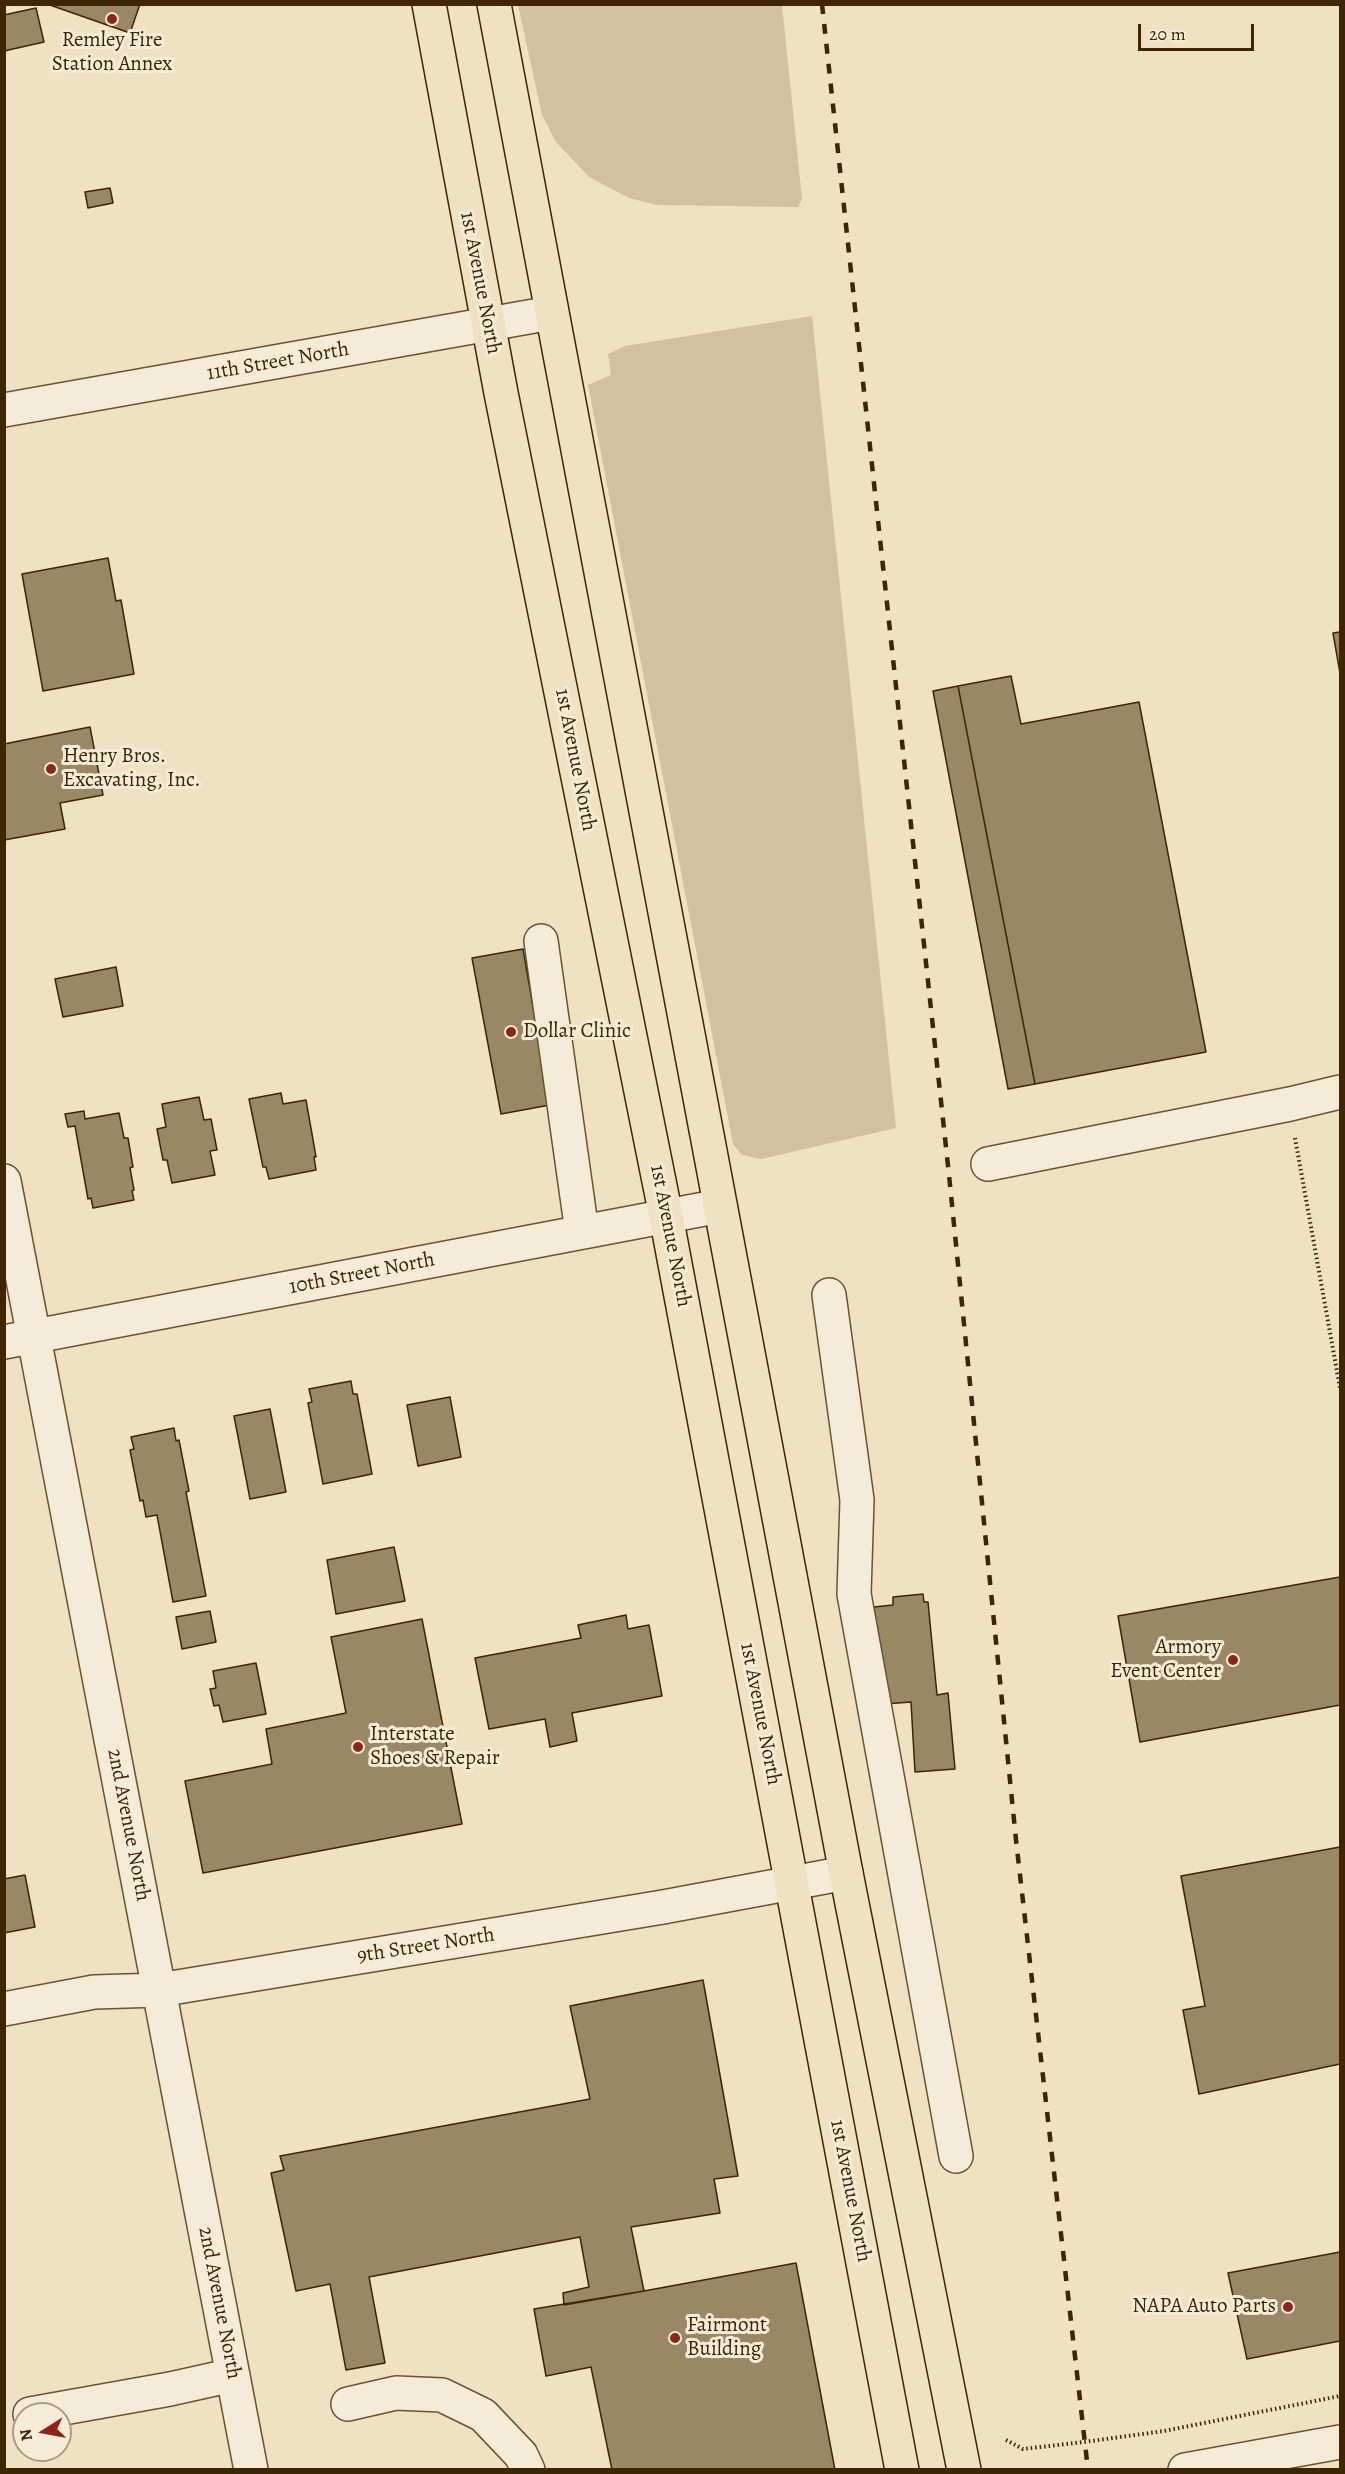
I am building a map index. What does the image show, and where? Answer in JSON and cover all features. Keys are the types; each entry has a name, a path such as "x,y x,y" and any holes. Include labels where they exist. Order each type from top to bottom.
{"main road":[{"name":"1st Avenue North","path":"429,4 488,324 666,1216 902,2469"},
{"path":"494,4 846,1874 964,2469"}],"street":[{"name":"11th Street North","path":"4,410 551,313"},
{"path":"541,941 582,1232"},
{"path":"988,1164 1341,1092"},
{"name":"2nd Avenue North","path":"4,1181 19,1339 159,1990 251,2469"},
{"name":"10th Street North","path":"19,1339 720,1206"},
{"path":"829,1295 857,1500 854,1594 956,2156"},
{"name":"9th Street North","path":"4,2009 94,1992 159,1990 663,1907 846,1874"},
{"path":"72,2406 170,2389 233,2374"},
{"path":"348,2404 396,2393 442,2394 483,2415 521,2455 528,2469"},
{"path":"1206,2468 1341,2442"}],"path":[{"path":"1290,1104 1341,1388"},
{"path":"1006,2440 1023,2449 1096,2440 1164,2431 1341,2396"}],"shaded area":[{"path":"518,5 782,5 802,199 798,207 657,205 629,198 589,177 556,142 542,115"},
{"path":"812,316 896,1128 761,1159 742,1155 733,1144 588,385 611,375 608,354 625,346"}],"building":[{"name":"Remley Fire Station Annex","path":"47,4 140,4 130,33"},
{"path":"36,8 44,42 4,51 4,15"},
{"path":"110,188 113,203 88,208 85,192"},
{"path":"108,558 116,601 121,600 134,674 43,691 22,574"},
{"path":"1340,632 1340,673 1333,633"},
{"path":"1011,676 1021,724 1139,702 1206,1052 1035,1084 958,686"},
{"path":"958,686 1035,1084 1008,1089 933,691"},
{"name":"Henry Bros. Excavating, Inc.","path":"90,727 103,795 60,803 65,829 4,840 4,744"},
{"name":"Dollar Clinic","path":"523,949 550,1105 501,1114 472,958"},
{"path":"116,967 123,1006 63,1017 55,979"},
{"path":"281,1093 283,1104 306,1100 316,1157 314,1157 316,1170 269,1179 266,1167 263,1167 249,1099"},
{"path":"199,1097 204,1120 211,1119 217,1150 210,1151 215,1175 172,1183 167,1160 163,1160 157,1129 166,1127 162,1104"},
{"path":"84,1111 85,1119 119,1113 124,1138 128,1138 133,1167 130,1168 134,1200 93,1208 91,1198 88,1199 75,1126 68,1127 65,1114"},
{"path":"351,1381 353,1394 357,1394 372,1474 323,1484 308,1403 312,1402 309,1389"},
{"path":"450,1397 461,1457 418,1466 407,1405"},
{"path":"270,1409 286,1492 250,1499 234,1416"},
{"path":"174,1428 176,1441 179,1440 189,1491 186,1492 206,1596 173,1602 157,1515 146,1517 143,1500 140,1501 130,1450 134,1449 131,1437"},
{"path":"394,1547 405,1601 336,1614 327,1560"},
{"name":"Armory Event Center","path":"1340,1577 1340,1705 1140,1742 1118,1616"},
{"path":"923,1594 924,1602 928,1602 937,1695 948,1693 955,1769 915,1772 911,1702 884,1704 874,1607 893,1605 893,1597"},
{"path":"210,1611 216,1642 182,1649 176,1617"},
{"path":"626,1615 628,1629 649,1625 662,1696 572,1713 577,1741 550,1747 545,1719 489,1729 475,1658 581,1638 578,1625"},
{"name":"Interstate Shoes & Repair","path":"422,1619 462,1824 203,1873 185,1781 272,1764 266,1729 346,1713 331,1637"},
{"path":"256,1663 266,1714 223,1722 219,1705 214,1706 210,1689 216,1688 213,1671"},
{"path":"1340,1847 1340,2064 1199,2094 1183,2010 1205,2006 1181,1876"},
{"path":"25,1875 35,1927 4,1933 4,1879"},
{"path":"703,1980 738,2176 714,2179 720,2213 631,2227 644,2291 564,2305 563,2293 589,2287 580,2237 369,2277 385,2363 346,2370 330,2284 296,2291 271,2173 284,2170 280,2156 590,2099 570,2006"},
{"name":"NAPA Auto Parts","path":"1340,2252 1340,2341 1247,2359 1228,2273"},
{"name":"Fairmont Building","path":"796,2263 835,2470 612,2470 591,2367 546,2376 534,2309"}],"railway":[{"path":"822,4 949,1175 1016,1840 1088,2470"}],"place":[{"name":"Remley Fire Station Annex","path":"112,19"},
{"name":"Henry Bros. Excavating, Inc.","path":"51,769"},
{"name":"Dollar Clinic","path":"511,1032"},
{"name":"Armory Event Center","path":"1233,1660"},
{"name":"Interstate Shoes & Repair","path":"358,1747"},
{"name":"NAPA Auto Parts","path":"1288,2307"},
{"name":"Fairmont Building","path":"675,2338"}]}
